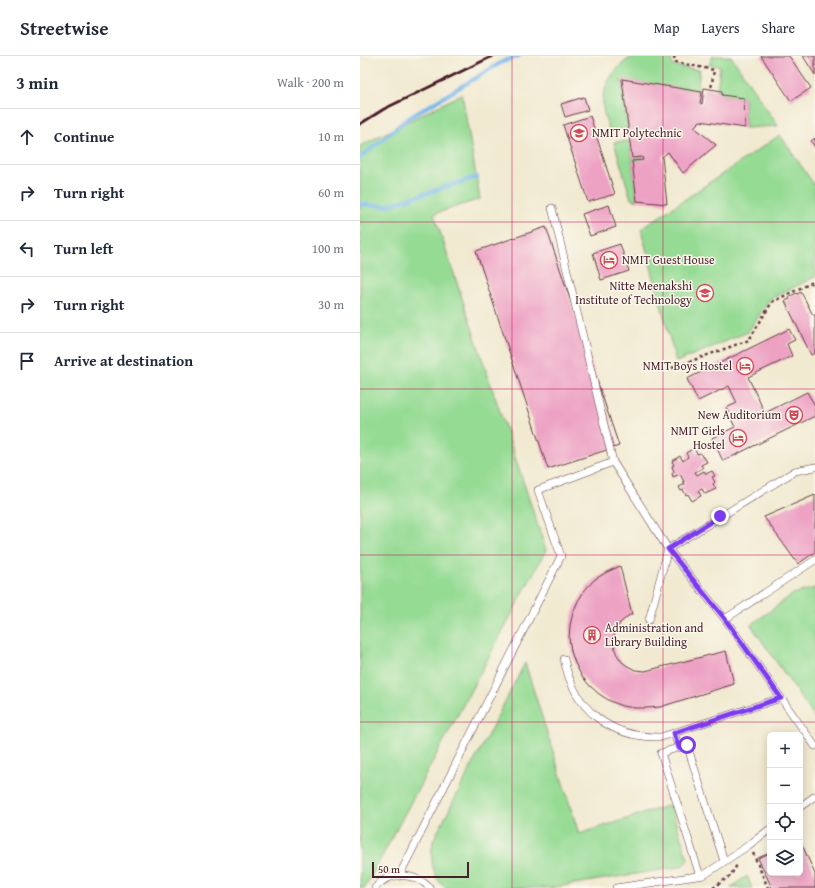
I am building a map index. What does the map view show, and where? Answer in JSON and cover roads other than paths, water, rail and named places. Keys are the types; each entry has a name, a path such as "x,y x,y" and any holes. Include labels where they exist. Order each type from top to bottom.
{"lane":[{"path":"552,208 613,462 668,549 725,619 815,746"},
{"path":"399,876 561,556 538,490 613,462"},
{"path":"649,620 668,549 795,471 815,467"},
{"path":"725,619 815,560"},
{"path":"564,659 566,671 575,692 586,706 609,726 621,732 634,735 661,737 781,698"},
{"path":"674,733 679,748"},
{"path":"700,876 661,753 687,745 724,861"},
{"path":"803,805 815,796"},
{"path":"616,888 704,875 767,831"},
{"path":"375,888 386,879 399,876 416,878 430,888"}],"waterway":[{"path":"360,158 407,119 502,62 519,56"},
{"path":"360,204 386,206 477,177"}],"railway":[{"path":"360,124 384,109 493,56"}],"place":[{"name":"NMIT Polytechnic","path":"579,133"},
{"name":"NMIT Guest House","path":"609,260"},
{"name":"Nitte Meenakshi Institute of Technology","path":"705,293"},
{"name":"NMIT Boys Hostel","path":"745,366"},
{"name":"New Auditorium","path":"794,415"},
{"name":"NMIT Girls Hostel","path":"738,438"},
{"name":"Administration and Library Building","path":"592,635"}]}
